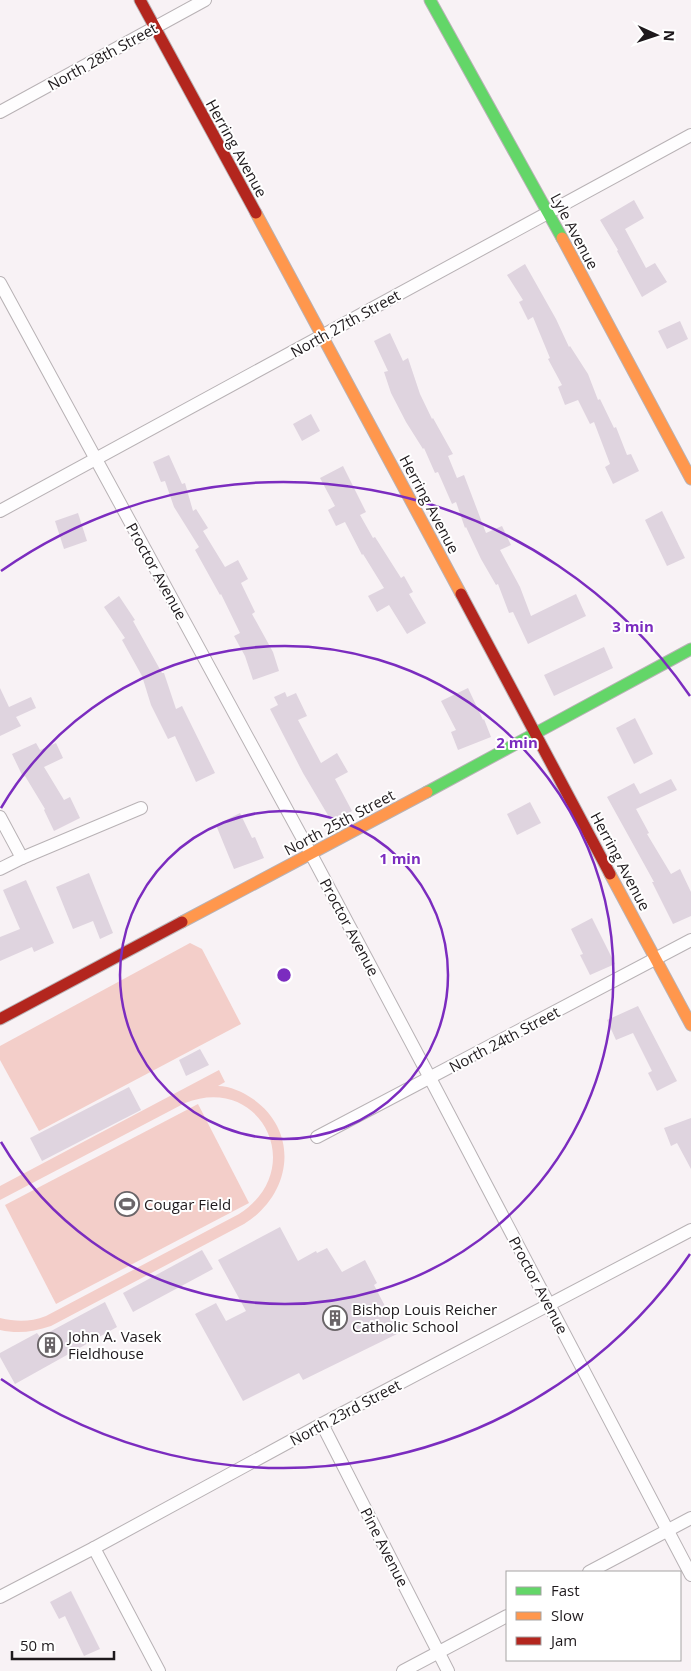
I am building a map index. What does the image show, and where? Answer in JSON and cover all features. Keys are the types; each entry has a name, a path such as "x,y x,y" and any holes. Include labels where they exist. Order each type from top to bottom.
{"main road":[{"name":"Herring Avenue","path":"140,0 323,336 691,1025"},
{"name":"Lyle Avenue","path":"430,0 548,212 691,478"},
{"name":"North 25th Street","path":"0,1019 536,734 691,649"}],"street":[{"name":"North 28th Street","path":"0,112 205,0"},
{"name":"North 27th Street","path":"0,511 691,135"},
{"name":"Proctor Avenue","path":"0,283 311,854 691,1575"},
{"path":"0,869 141,808"},
{"path":"0,817 22,858"},
{"name":"North 24th Street","path":"317,1137 691,940"},
{"name":"North 23rd Street","path":"0,1597 322,1424 691,1230"},
{"name":"Pine Avenue","path":"322,1424 448,1671"},
{"path":"591,1571 691,1518"},
{"path":"94,1548 159,1671"},
{"path":"403,1671 506,1617"}],"shaded area":[{"path":"190,943 202,949 241,1024 39,1131 0,1060 0,1046"},
{"path":"219,1070 225,1082 218,1086 232,1088 253,1099 268,1113 278,1129 284,1146 284,1163 280,1181 272,1197 260,1212 244,1224 51,1326 26,1332 0,1330 0,1318 23,1321 46,1316 239,1214 260,1195 271,1173 273,1151 267,1130 254,1113 235,1101 212,1097 185,1103 0,1200 0,1186"},
{"name":"Cougar Field","path":"198,1104 249,1203 56,1304 5,1205"}],"building":[{"path":"634,200 644,218 625,229 646,268 655,263 667,282 642,297 600,220"},
{"path":"525,264 556,319 569,347 588,374 598,400 600,399 614,428 616,427 627,455 631,454 639,471 613,484 605,467 610,464 594,422 590,424 578,400 565,405 558,387 562,385 548,359 550,358 533,317 528,320 519,302 523,300 507,275"},
{"path":"680,321 688,339 667,349 658,331"},
{"path":"390,333 403,361 408,358 420,394 432,419 453,454 448,456 457,478 464,475 486,533 502,526 511,545 500,550 520,587 531,616 576,594 586,616 528,644 513,612 509,613 498,584 496,585 465,528 456,502 452,504 438,472 435,473 424,448 406,422 391,393 384,372 388,371 374,341"},
{"path":"311,414 320,431 302,441 293,424"},
{"path":"169,455 182,484 185,483 193,511 196,509 208,528 203,531 225,567 238,560 248,579 241,583 255,612 252,614 273,652 279,671 253,680 245,656 234,636 240,633 221,594 195,550 199,547 174,507 165,481 161,482 153,462"},
{"path":"343,466 366,512 360,515 373,538 375,537 401,578 404,576 413,592 409,594 426,623 407,634 389,605 377,612 368,596 384,588 362,555 345,522 336,526 328,510 335,506 320,478"},
{"path":"662,511 685,558 667,566 645,520"},
{"path":"78,513 87,541 64,549 55,521"},
{"path":"119,596 135,620 133,621 162,673 164,673 176,709 182,706 215,773 196,782 175,736 168,739 151,705 142,676 122,640 125,638 104,607"},
{"path":"604,647 613,668 554,696 544,675"},
{"path":"0,688 9,707 31,697 36,708 16,717 21,726 0,736"},
{"path":"468,688 491,737 458,750 451,732 456,730 441,701"},
{"path":"285,692 287,697 296,693 307,716 298,720 321,763 337,753 348,772 335,779 352,811 332,822 303,773 270,709 278,705 274,697"},
{"path":"635,718 653,754 634,764 616,728"},
{"path":"36,743 40,750 56,743 63,758 44,767 64,800 70,797 80,818 54,831 45,809 25,776 23,777 12,754"},
{"path":"671,779 677,790 636,809 649,833 647,834 671,874 680,869 691,892 691,916 673,924 652,882 654,882 607,797 634,783 640,794"},
{"path":"530,802 541,823 517,835 507,814"},
{"path":"240,813 252,838 255,837 264,858 234,869 216,825"},
{"path":"89,873 113,933 100,939 93,921 73,929 56,887"},
{"path":"26,880 54,943 34,952 32,947 0,961 0,937 20,929 3,890"},
{"path":"592,918 615,964 590,975 580,955 583,954 571,929"},
{"path":"638,1006 677,1081 657,1091 648,1073 652,1071 633,1033 616,1040 607,1020"},
{"path":"200,1049 209,1065 186,1076 179,1060"},
{"path":"129,1087 141,1110 42,1161 30,1138"},
{"path":"691,1118 691,1169 677,1143 671,1146 664,1128"},
{"name":"Bishop Louis Reicher Catholic School","path":"280,1227 298,1261 316,1251 317,1253 327,1248 342,1272 365,1260 377,1283 374,1285 399,1333 303,1380 299,1373 243,1401 195,1314 216,1303 226,1321 246,1311 218,1260"},
{"path":"202,1250 213,1269 133,1312 123,1293"},
{"name":"John A. Vasek Fieldhouse","path":"105,1302 117,1327 15,1384 0,1357 0,1353 37,1333 40,1337"},
{"path":"71,1591 100,1649 84,1656 65,1616 59,1619 50,1602"}],"traffic: fast":[{"path":"430,0 562,238"},
{"path":"427,792 691,649"}],"traffic: slow":[{"path":"256,213 461,594"},
{"path":"562,238 691,479"},
{"path":"182,922 427,792"},
{"path":"610,874 691,1025"}],"traffic: jam":[{"path":"140,0 256,213"},
{"path":"461,594 610,874"},
{"path":"0,1019 182,922"}],"place":[{"name":"Cougar Field","path":"127,1204"},
{"name":"Bishop Louis Reicher Catholic School","path":"335,1318"},
{"name":"John A. Vasek Fieldhouse","path":"50,1345"}]}
